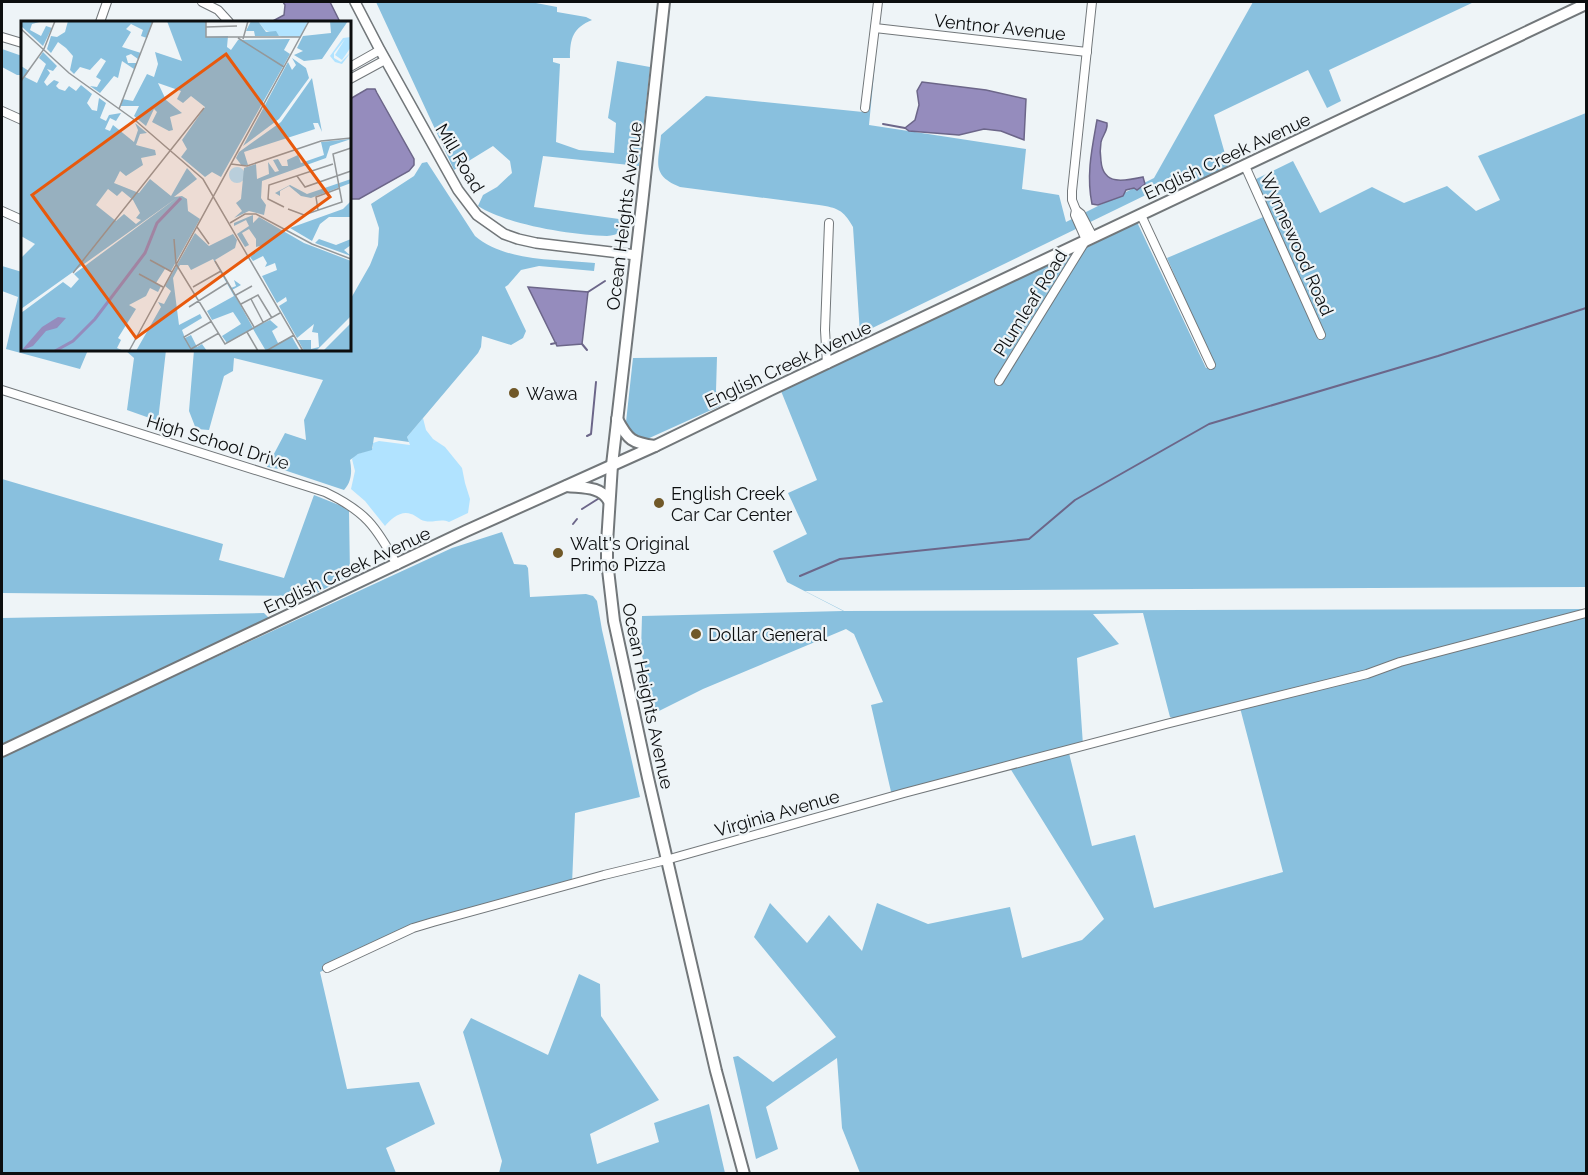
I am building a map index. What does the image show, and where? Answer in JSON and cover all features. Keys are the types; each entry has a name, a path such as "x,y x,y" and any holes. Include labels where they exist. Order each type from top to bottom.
{"main road":[{"name":"Ocean Heights Avenue","path":"664,2 612,465 607,543 610,591 614,621 666,860 716,1071 744,1173"},
{"name":"English Creek Avenue","path":"2,751 466,531 656,446 1587,4"},
{"path":"617,418 631,440 656,446"},
{"path":"567,486 598,490 605,494 609,501"}],"street":[{"path":"100,21 106,2"},
{"path":"202,2 218,10 228,21"},
{"name":"Mill Road","path":"355,2 458,190 477,215 504,234 518,239 636,255"},
{"path":"865,108 878,2"},
{"path":"1090,239 1082,214 1076,210 1072,200 1072,190 1092,2"},
{"name":"Ventnor Avenue","path":"875,28 1087,52"},
{"path":"2,37 21,43"},
{"path":"351,66 380,50"},
{"path":"351,78 385,60"},
{"path":"2,111 21,120"},
{"name":"Wynnewood Road","path":"1245,166 1322,335"},
{"path":"2,211 21,220"},
{"path":"1141,215 1210,365"},
{"path":"827,364 825,330 830,223"},
{"name":"Plumleaf Road","path":"999,381 1090,239"},
{"name":"High School Drive","path":"2,390 325,492 350,505 371,523 397,565"},
{"name":"Virginia Avenue","path":"327,968 413,928 904,793 1367,674 1400,662 1587,613"}],"shaded area":[{"path":"283,2 330,2 340,21 273,21 284,15"},
{"path":"376,2 535,2 557,7 557,12 592,20 581,26 574,34 570,58 553,58 553,62 560,64 556,142 579,150 614,153 616,123 608,118 617,61 650,67 639,166 543,156 534,207 626,220 622,230 607,236 558,231 506,219 478,206 483,195 497,187 512,173 510,161 493,146 454,170"},
{"path":"881,2 869,125 1026,149 1022,189 1059,195 1066,222 1154,178 1253,2 1474,2 1329,70 1341,101 1327,108 1308,70 1214,115 1229,168 1195,184 1189,174 860,334 853,227 843,213 819,205 680,187 664,178 658,167 658,160 661,135 706,96 863,112"},
{"path":"2,49 21,56 21,75 2,67"},
{"path":"922,82 986,90 1026,99 1024,140 1001,131 984,129 959,135 909,131 905,128 915,120 919,105 917,91"},
{"path":"367,89 375,89 414,159 414,165 409,171 359,199 351,198 351,98"},
{"path":"1586,113 1586,587 805,591 844,611 1586,609 1586,1173 860,1173 842,1128 837,1058 766,1107 778,1149 756,1159 733,1057 738,1056 773,1082 836,1037 754,937 770,903 807,943 829,915 862,951 877,903 928,924 1010,907 1022,958 1082,940 1104,919 1008,765 892,796 871,705 883,702 854,634 846,629 703,689 655,713 641,651 642,616 843,611 787,582 773,551 807,534 788,493 817,480 781,391 1068,257 1137,222 1206,368 1214,366 1167,258 1268,215 1252,181 1293,161 1320,213 1372,187 1404,203 1447,186 1476,211 1500,200 1478,156","holes":["1143,613 1170,717 1178,720 1239,704 1283,872 1154,908 1135,835 1092,846 1068,749 1083,745 1077,658 1119,644 1093,614"]},
{"path":"1097,120 1107,123 1100,149 1106,175 1116,180 1143,177 1145,184 1137,190 1134,188 1126,190 1123,196 1098,205 1092,204 1090,193 1090,162"},
{"path":"427,162 475,236 487,244 501,251 532,258 595,263 594,271 539,266 521,270 505,287 526,331 523,338 511,345 482,336 478,353 407,437 409,442 374,437 372,450 358,454 350,460 351,476 344,490 284,470 267,467 285,433 306,440 304,420 323,380 234,358 233,371 224,376 209,430 196,429 189,411 194,351 351,351 351,298 370,265 378,245 379,228 371,204 414,176 422,163"},
{"path":"2,266 21,272 21,351 88,351 80,369 6,349 18,297 2,291"},
{"path":"528,287 588,292 582,344 557,346"},
{"path":"126,351 166,351 158,421 127,410 134,358"},
{"path":"717,357 716,391 720,406 645,440 630,434 626,422 633,358"},
{"path":"423,418 426,430 433,439 445,447 462,468 470,499 468,513 449,522 425,521 404,513 393,518 385,526 365,501 351,489 355,471 352,459 373,448 373,443 379,441 410,445 407,437"},
{"path":"2,479 223,544 219,560 284,578 314,495 349,511 350,575 310,597 2,593"},
{"path":"502,532 514,564 526,565 528,568 530,597 586,594 593,596 597,601 640,797 575,813 572,884 414,929 320,972 347,1089 419,1082 435,1124 386,1148 396,1173 2,1173 2,756 452,548"},
{"path":"264,613 269,618 2,744 2,618"},
{"path":"579,974 600,984 601,1016 659,1100 590,1134 597,1164 659,1142 654,1123 709,1104 725,1173 499,1173 502,1161 463,1032 471,1018 548,1055"}],"waterway":[{"path":"883,124 905,128"},
{"path":"588,292 605,281"},
{"path":"800,576 840,559 1029,539 1075,500 1209,424 1438,356 1586,308"},
{"path":"551,344 556,343"},
{"path":"582,344 587,350"},
{"path":"587,436 591,434 596,382"},
{"path":"582,509 601,497"},
{"path":"573,524 577,519"}],"place":[{"name":"Wawa","path":"514,393"},
{"name":"English Creek Car Car Center","path":"659,503"},
{"name":"Walt's Original Primo Pizza","path":"558,553"},
{"name":"Dollar General","path":"696,634"}]}
